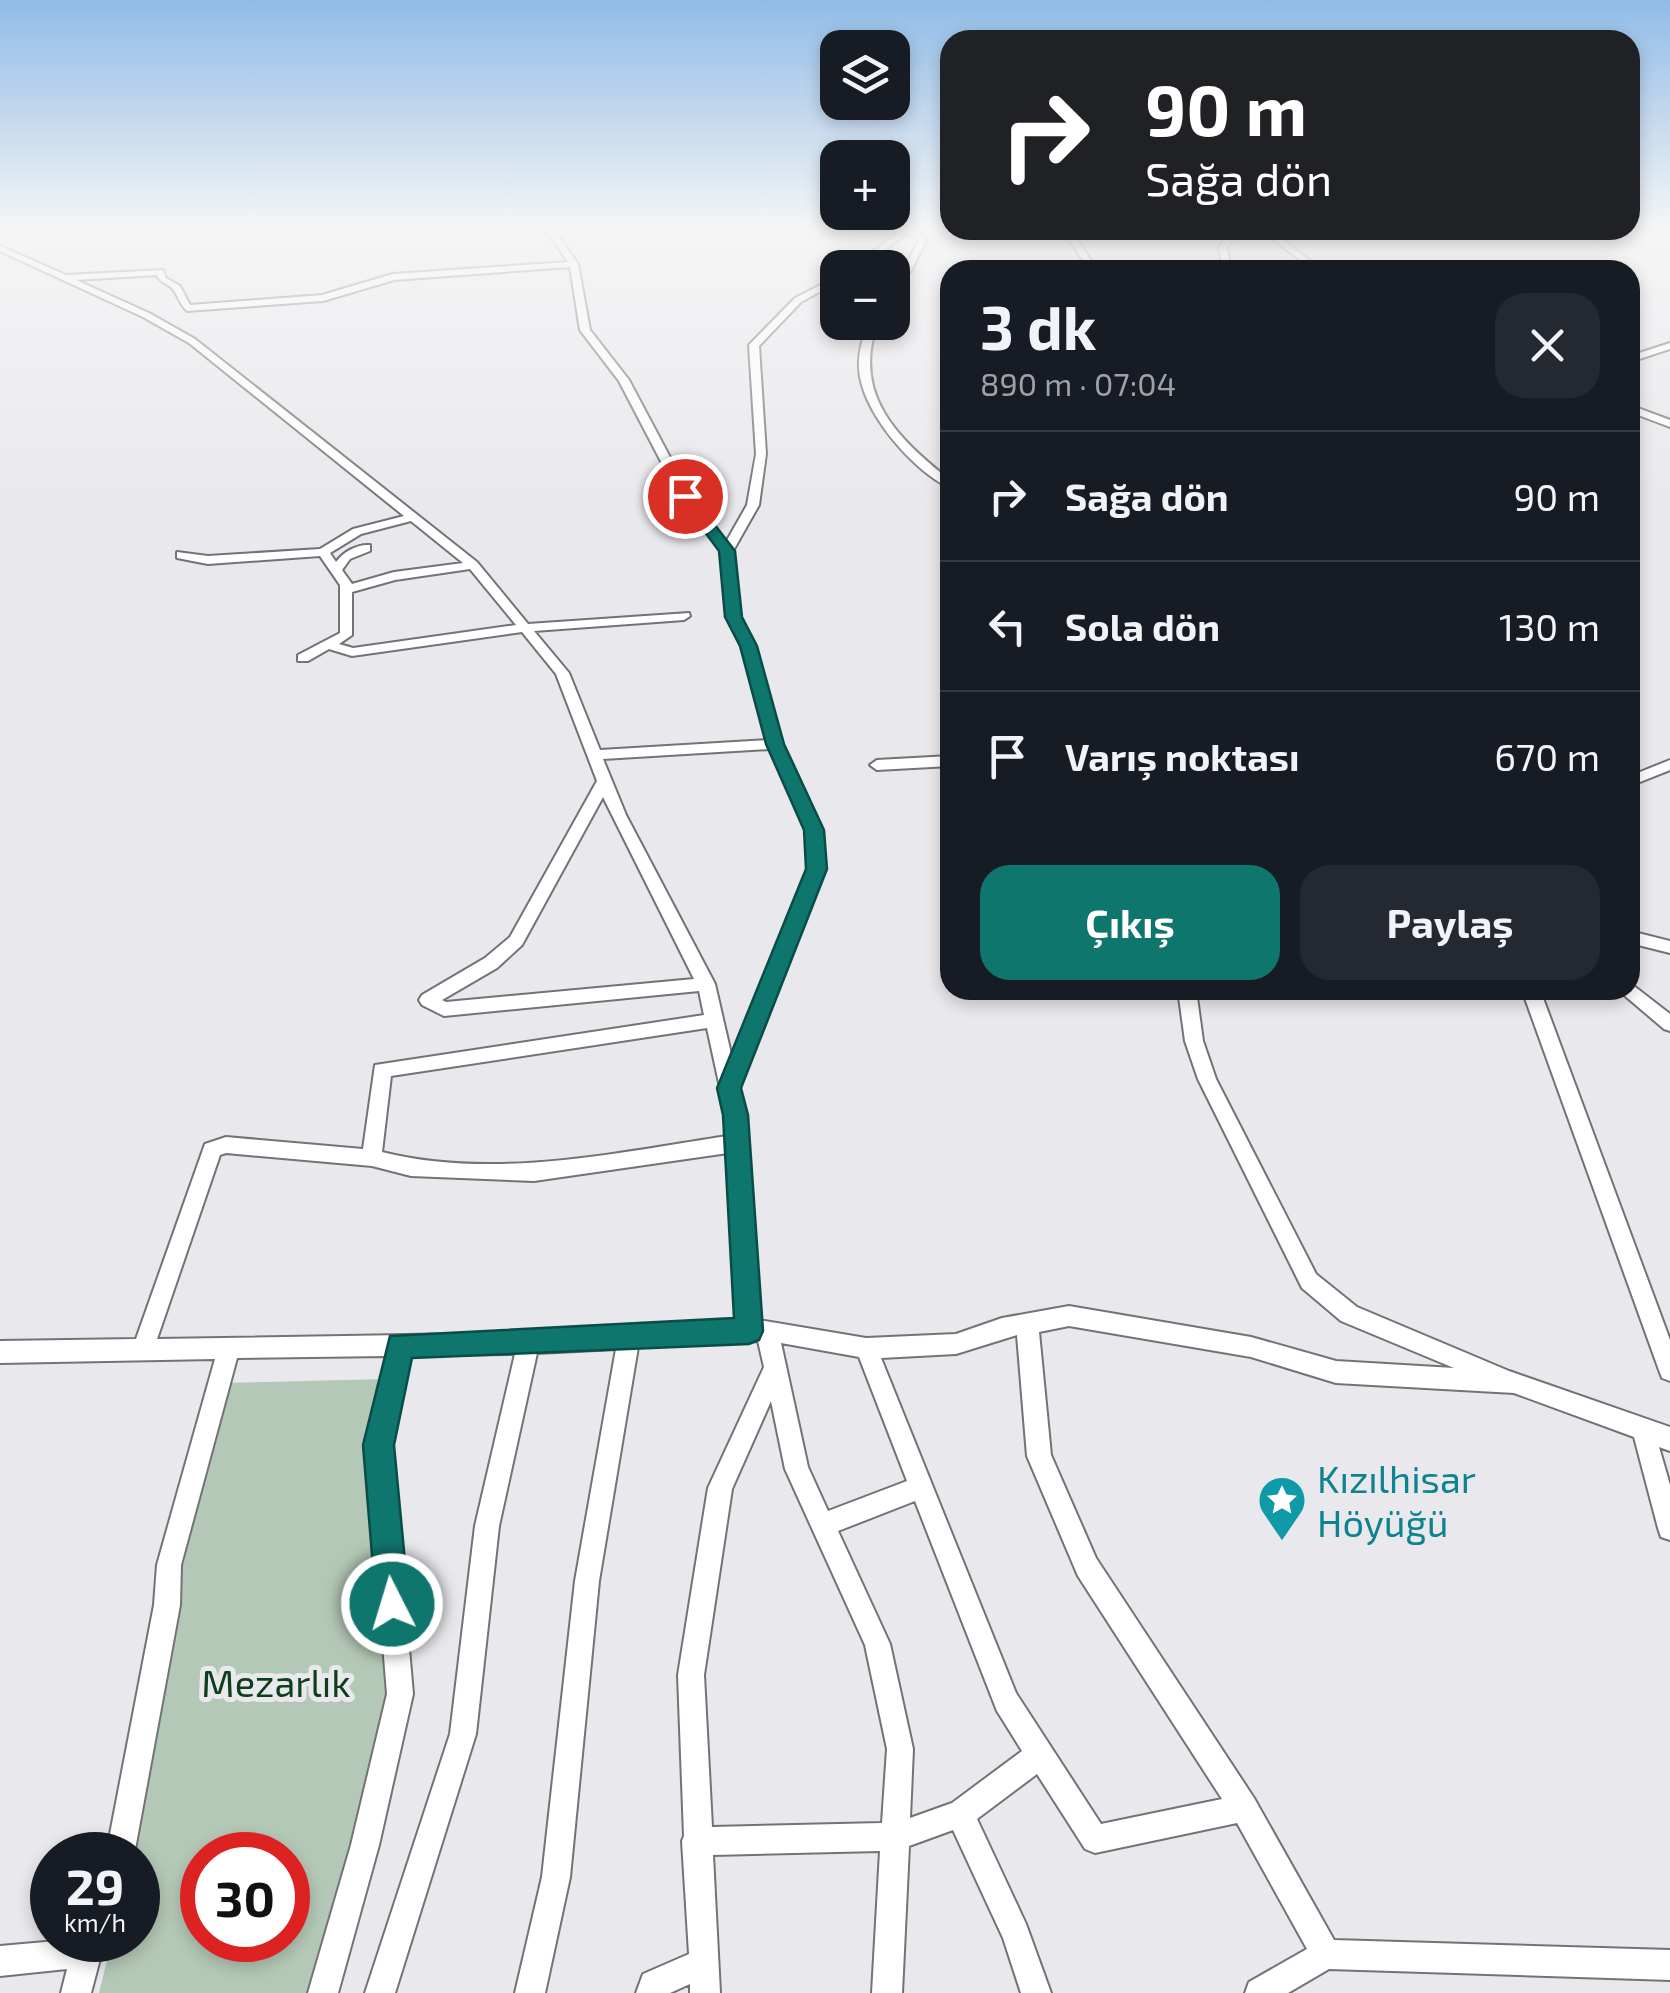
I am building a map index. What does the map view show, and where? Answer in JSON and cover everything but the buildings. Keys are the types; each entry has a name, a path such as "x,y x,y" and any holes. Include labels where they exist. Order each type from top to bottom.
{"street":[{"path":"160,320 415,516 473,565 530,630 562,672 618,815 706,984 729,1088 758,1330 775,1367 797,1469 876,1644 900,1748 887,1993"},
{"path":"583,320 585,330 624,380 685,496 727,551 733,617 748,646 775,744 814,830 816,869 729,1088"},
{"path":"727,551 754,505 761,454 754,344 778,320"},
{"path":"865,340 861,366 876,408 912,457 940,478"},
{"path":"1640,356 1670,346"},
{"path":"1640,412 1670,424"},
{"path":"181,555 208,560 323,552 377,524 415,516"},
{"path":"336,570 346,556 369,548 367,534 377,524"},
{"path":"303,658 346,635 346,590 323,552"},
{"path":"346,590 394,576 473,565"},
{"path":"329,645 352,652 487,630 530,630 684,616"},
{"path":"596,755 775,744"},
{"path":"877,765 940,762"},
{"path":"1640,777 1670,764"},
{"path":"605,781 516,941 492,963 428,1000 444,1009 706,984"},
{"path":"1640,940 1670,948"},
{"path":"1640,998 1670,1024"},
{"path":"1189,1000 1194,1041 1207,1079 1309,1281 1349,1314 1514,1382 1670,1439"},
{"path":"1535,1000 1670,1370"},
{"path":"372,1158 382,1070 714,1020"},
{"path":"143,1349 212,1150 226,1145 372,1158 411,1168 534,1173 737,1144"},
{"path":"0,1352 528,1343 758,1330 866,1348 956,1344 1028,1322 1069,1316 1251,1347 1336,1372 1514,1382"},
{"path":"1028,1322 1038,1456 1087,1567 1244,1808 1326,1954"},
{"path":"530,1993 556,1877 587,1581 630,1339"},
{"path":"380,1993 463,1734 488,1526 528,1343"},
{"path":"322,1993 365,1845 400,1694 378,1445 400,1345"},
{"path":"124,1832 164,1624 169,1564 229,1348"},
{"path":"866,1348 918,1488 1006,1702 1095,1839 1244,1808"},
{"path":"652,1993 654,1985 704,1978 691,1676 720,1488 775,1367"},
{"path":"1643,1428 1670,1528"},
{"path":"823,1525 918,1488"},
{"path":"696,1840 895,1837 960,1814 1040,1755"},
{"path":"960,1814 1016,1934 1036,1993"},
{"path":"1260,1993 1326,1954 1670,1965"},
{"path":"0,1961 30,1956"},
{"path":"76,1993 84,1962"}],"green space":[{"name":"Mezarlık","path":"385,1379 392,1690 314,1993 99,1993 107,1962 160,1962 160,1832 135,1832 176,1556 220,1383"}],"place":[{"name":"Kızılhisar Höyüğü","path":"1282,1542"}],"route":[{"path":"392,1604 378,1445 400,1345 630,1339 749,1331 736,1115 729,1088 816,869 814,830 775,744 748,646 733,617 727,551 685,496"}]}
